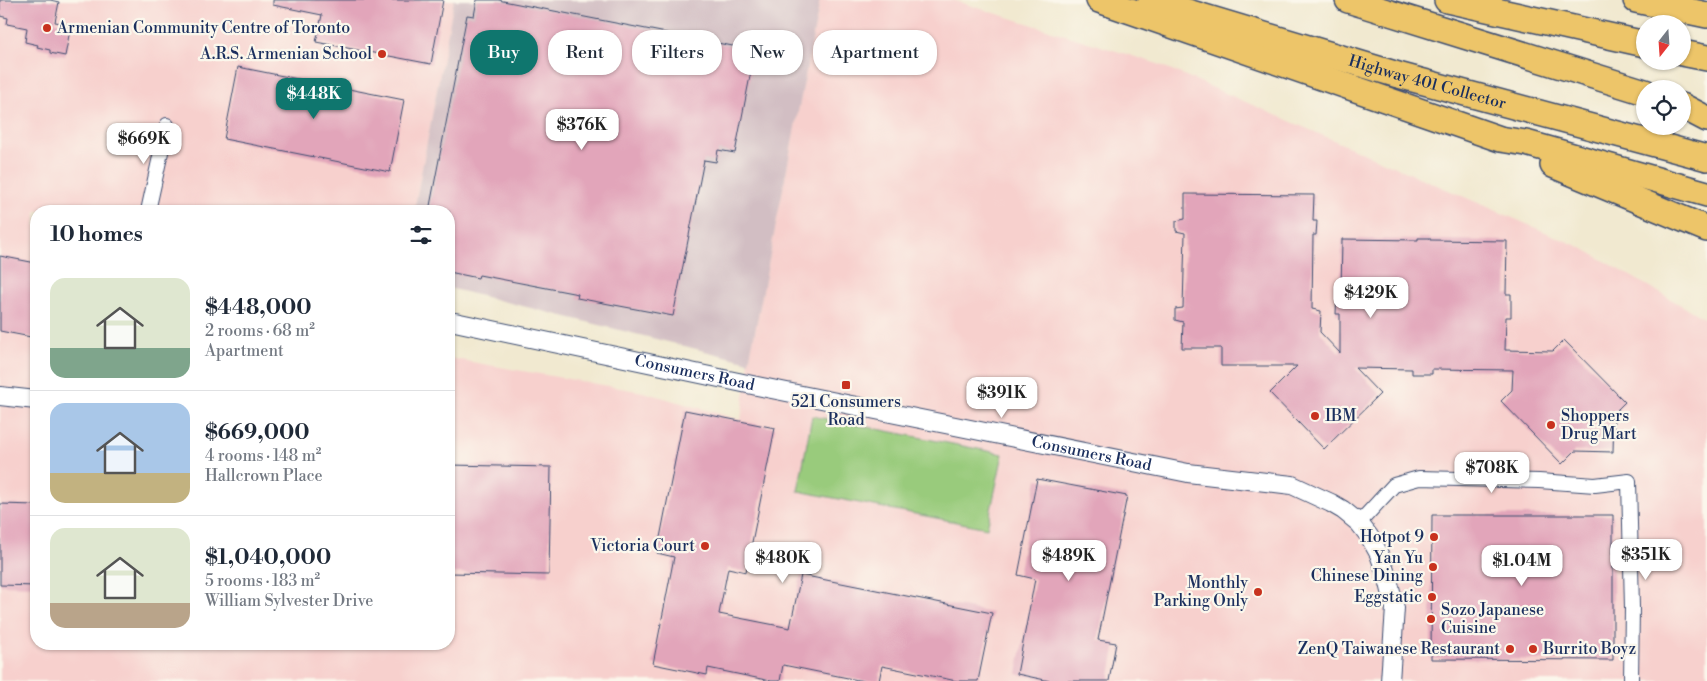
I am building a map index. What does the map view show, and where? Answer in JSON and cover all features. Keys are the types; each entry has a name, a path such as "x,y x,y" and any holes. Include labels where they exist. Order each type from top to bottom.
{"highway":[{"path":"1099,0 1500,139 1526,143 1707,194"},
{"name":"Highway 401 Collector","path":"1147,0 1398,75 1704,157"},
{"path":"1348,0 1636,89"},
{"path":"1446,0 1636,42"},
{"path":"1636,0 1707,15"},
{"path":"1691,55 1707,58"},
{"path":"1691,111 1707,120"},
{"path":"1500,139 1518,152 1564,169 1707,229"}],"street":[{"path":"149,205 167,125"},
{"name":"Consumers Road","path":"455,322 757,386 1188,473 1292,485 1331,503 1359,523 1369,536 1388,579 1395,608 1390,681"},
{"path":"0,396 30,399"},
{"path":"1359,523 1394,486 1419,478 1546,481 1596,485 1629,481 1632,608 1631,681"}],"shaded area":[{"path":"0,0 454,0 415,205 30,205 30,650 455,650 455,359 643,392 741,420 749,362 813,36 813,75 937,75 937,30 814,30 820,0 953,0 1158,64 1582,248 1707,320 1707,681 0,681"},
{"path":"454,0 820,0 749,362 455,289 455,205 415,205"}],"green space":[{"path":"812,416 1003,454 987,528 798,491"}],"building":[{"name":"Armenian Community Centre of Toronto","path":"0,0 50,0 59,2 55,22 68,24 67,29 70,30 65,56 50,53 50,50 25,42 27,28 7,24 8,18 0,16"},
{"path":"273,0 443,0 431,64 316,42 322,15 273,5"},
{"path":"477,0 498,0 651,30 632,30 632,75 722,75 722,44 732,46 732,75 750,75 735,153 718,150 716,162 704,160 673,316 577,298 578,294 479,275 478,278 455,273 455,205 430,205 467,15 474,16"},
{"path":"238,67 404,100 390,172 224,139"},
{"path":"1185,194 1314,195 1313,221 1317,221 1316,235 1313,235 1312,309 1321,311 1320,332 1340,353 1340,314 1336,314 1337,292 1341,292 1342,239 1418,240 1418,238 1430,238 1430,240 1507,241 1506,294 1511,294 1511,317 1506,317 1505,350 1553,351 1564,340 1625,402 1614,413 1613,452 1575,451 1562,464 1501,401 1512,390 1513,370 1432,369 1432,374 1412,374 1412,369 1355,368 1380,394 1324,449 1270,393 1297,366 1221,366 1221,348 1182,348 1183,322 1175,320 1175,309 1183,308 1185,233 1176,231 1176,221 1185,219"},
{"path":"0,256 30,262 30,337 0,331"},
{"name":"Victoria Court","path":"685,410 775,428 746,572 728,568 719,614 790,628 801,575 992,613 978,681 957,681 882,666 879,681 863,681 783,665 780,681 771,681 708,668 707,675 653,664 674,557 657,553"},
{"path":"455,465 551,467 549,575 455,573"},
{"path":"1037,479 1127,496 1098,640 1116,643 1109,681 1050,681 1017,674 1035,579 1018,575"},
{"path":"0,504 30,505 30,586 0,585"},
{"path":"1432,515 1613,515 1613,660 1431,659"}],"place":[{"name":"Armenian Community Centre of Toronto","path":"47,28"},
{"name":"A.R.S. Armenian School","path":"382,54"},
{"name":"521 Consumers Road","path":"846,385"},
{"name":"IBM","path":"1315,416"},
{"name":"Shoppers Drug Mart","path":"1551,425"},
{"name":"Hotpot 9","path":"1434,537"},
{"name":"Victoria Court","path":"705,546"},
{"name":"Yan Yu Chinese Dining","path":"1433,567"},
{"name":"Monthly Parking Only","path":"1258,592"},
{"name":"Eggstatic","path":"1432,597"},
{"name":"Sozo Japanese Cuisine","path":"1431,619"},
{"name":"ZenQ Taiwanese Restaurant","path":"1510,649"},
{"name":"Burrito Boyz","path":"1533,649"}]}
